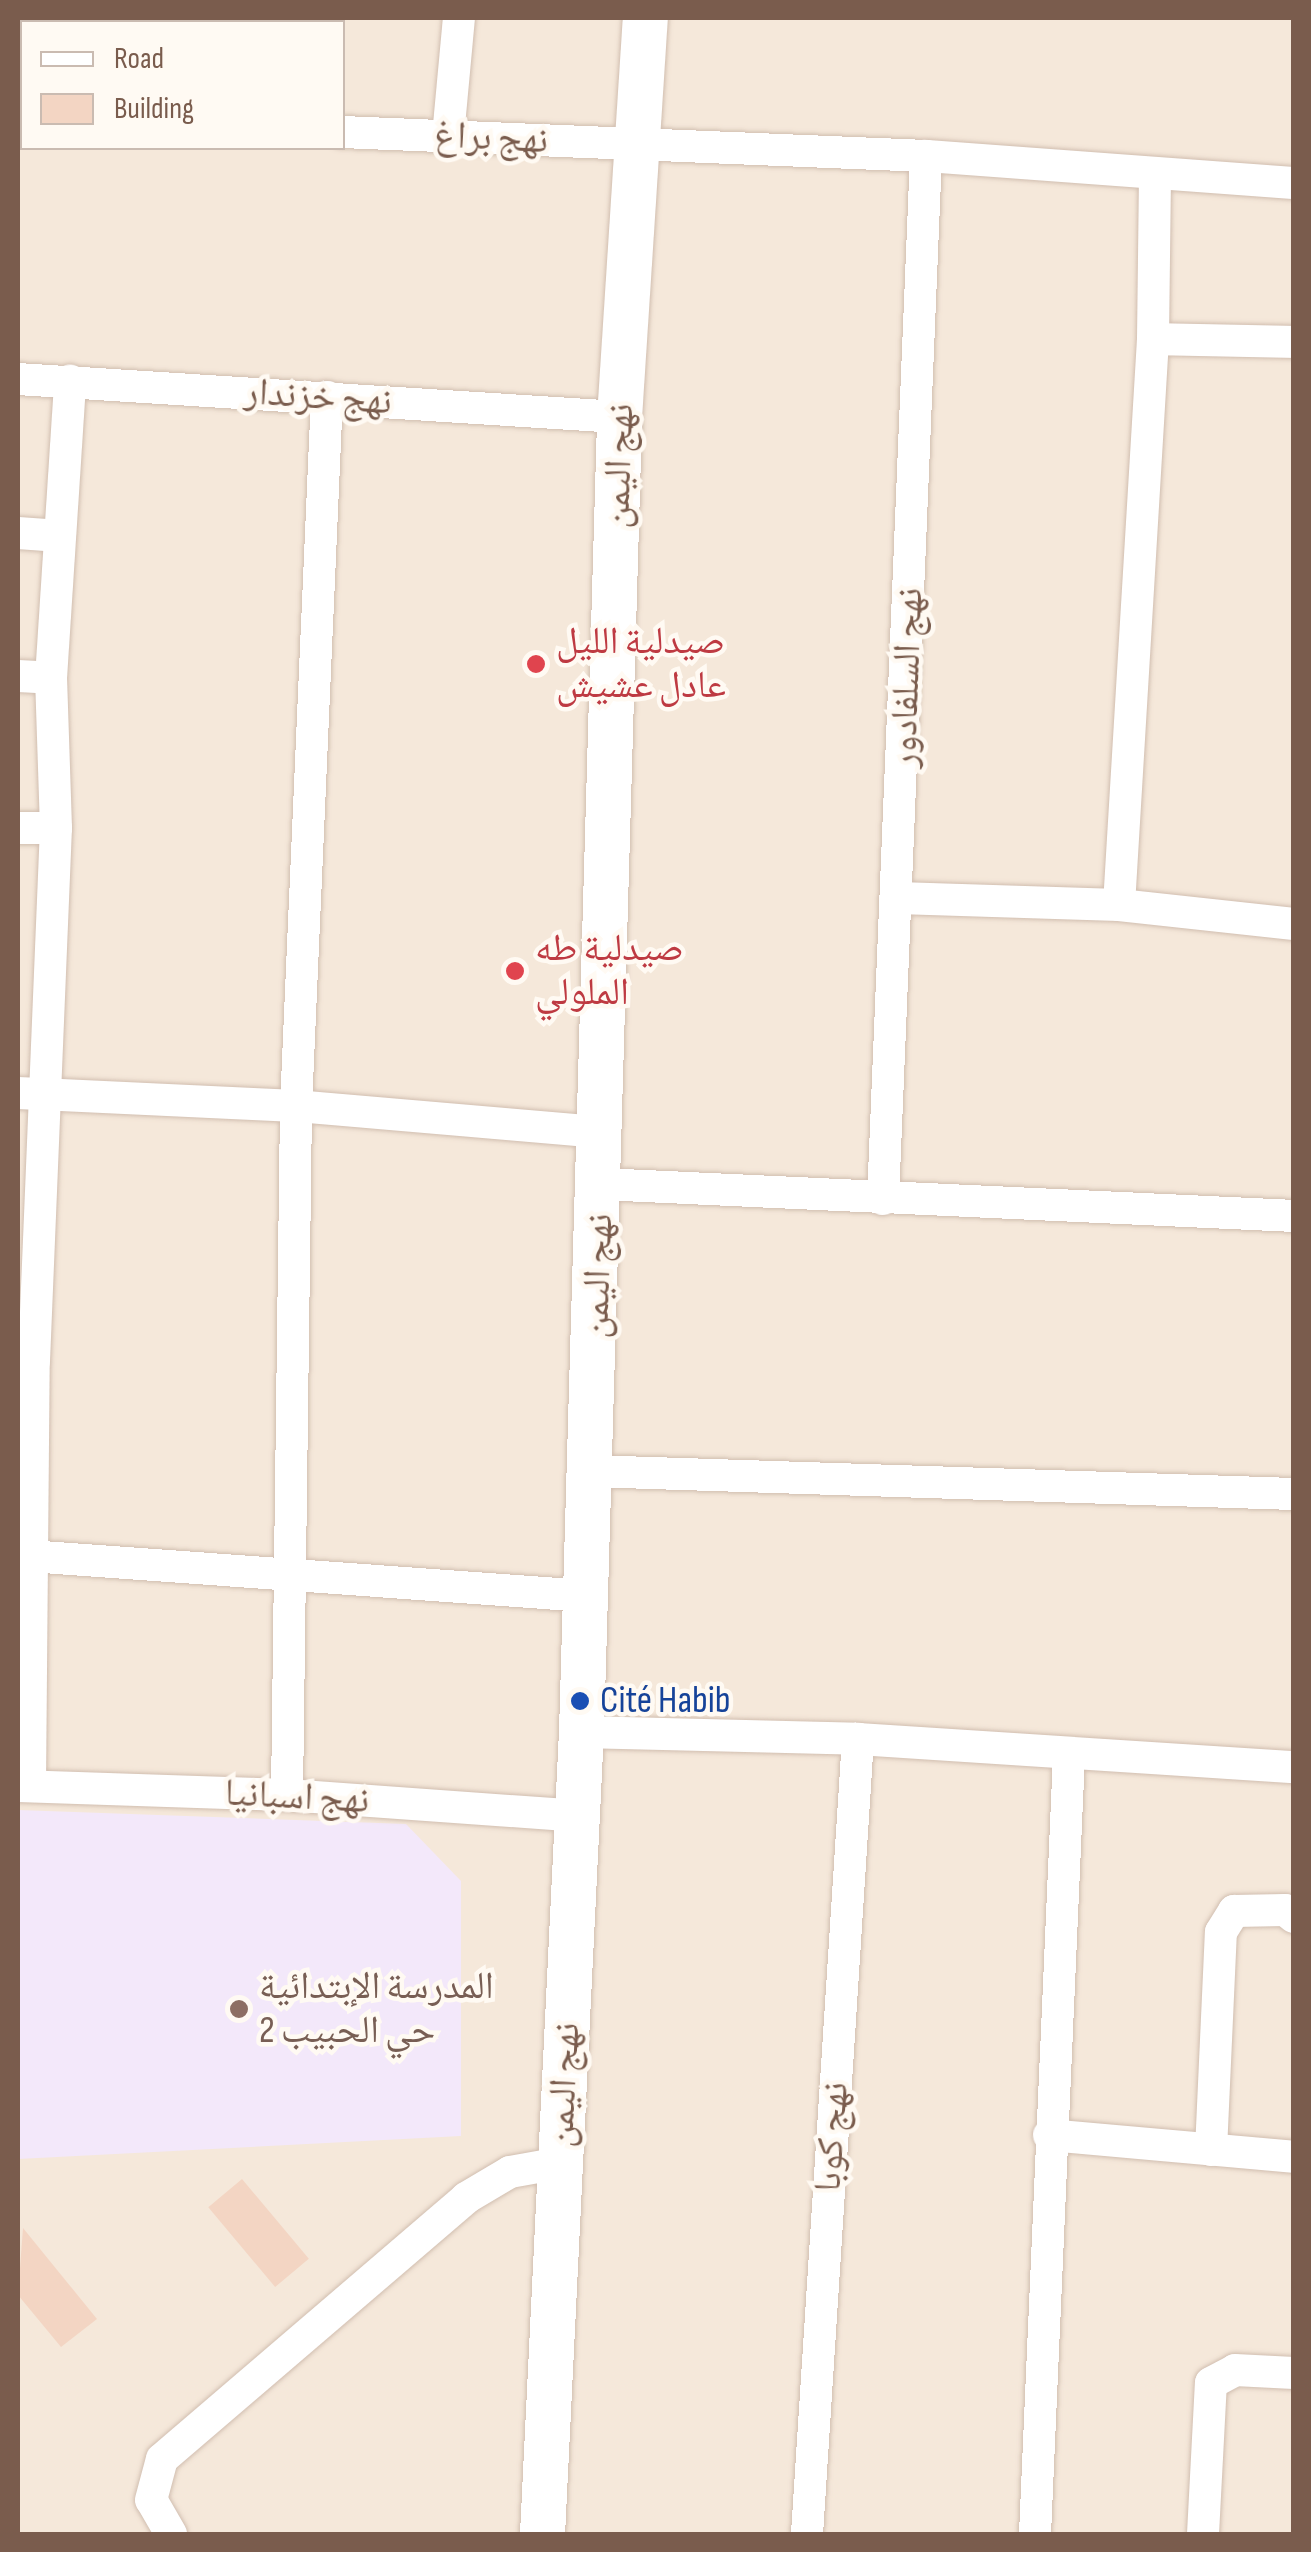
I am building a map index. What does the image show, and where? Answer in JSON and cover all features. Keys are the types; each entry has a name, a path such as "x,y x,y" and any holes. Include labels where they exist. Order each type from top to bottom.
{"main road":[{"name":"نهج اليمن","path":"542,2534 582,1732 601,1184 619,416 645,18"}],"street":[{"path":"448,136 459,18"},
{"name":"نهج براغ","path":"345,132 926,156 1156,176 1294,183"},
{"name":"نهج السلفادور","path":"883,1199 926,156"},
{"path":"1119,905 1154,339 1156,176"},
{"path":"1154,339 1294,342"},
{"name":"نهج خزندار","path":"18,379 619,416"},
{"path":"24,1786 31,1093 56,828 51,678 70,381"},
{"path":"287,1795 285,1575 296,1106 327,397"},
{"path":"18,533 60,536"},
{"path":"18,676 51,678"},
{"path":"18,828 56,828"},
{"path":"898,898 1119,905 1294,924"},
{"path":"31,1093 296,1106 602,1132"},
{"path":"601,1184 1294,1216"},
{"path":"590,1471 1294,1494"},
{"path":"29,1556 586,1596"},
{"path":"582,1732 858,1738 1069,1756 1294,1767"},
{"name":"نهج كوبا","path":"807,2534 858,1738"},
{"path":"1035,2534 1049,2135 1069,1756"},
{"name":"نهج اسبانيا","path":"24,1786 287,1795 577,1816"},
{"path":"1210,2150 1221,1932 1234,1911 1284,1910 1294,1917"},
{"path":"1049,2135 1294,2157"},
{"path":"171,2534 151,2500 162,2460 466,2198 510,2172 560,2163"},
{"path":"1203,2534 1211,2384 1235,2370 1294,2373"}],"shaded area":[{"path":"18,18 1293,18 1293,2534 18,2534"},
{"name":"المدرسة الإبتدائية حي الحبيب 2","path":"18,1810 406,1824 461,1881 461,2136 18,2159"}],"building":[{"path":"242,2179 309,2259 275,2287 208,2207"},
{"path":"23,2228 97,2319 61,2347 18,2295"}],"place":[{"name":"صيدلية الليل عادل عشيش","path":"536,664"},
{"name":"صيدلية طه الملولي","path":"515,971"},
{"name":"Cité Habib","path":"580,1701"},
{"name":"المدرسة الإبتدائية حي الحبيب 2","path":"239,2009"}]}
